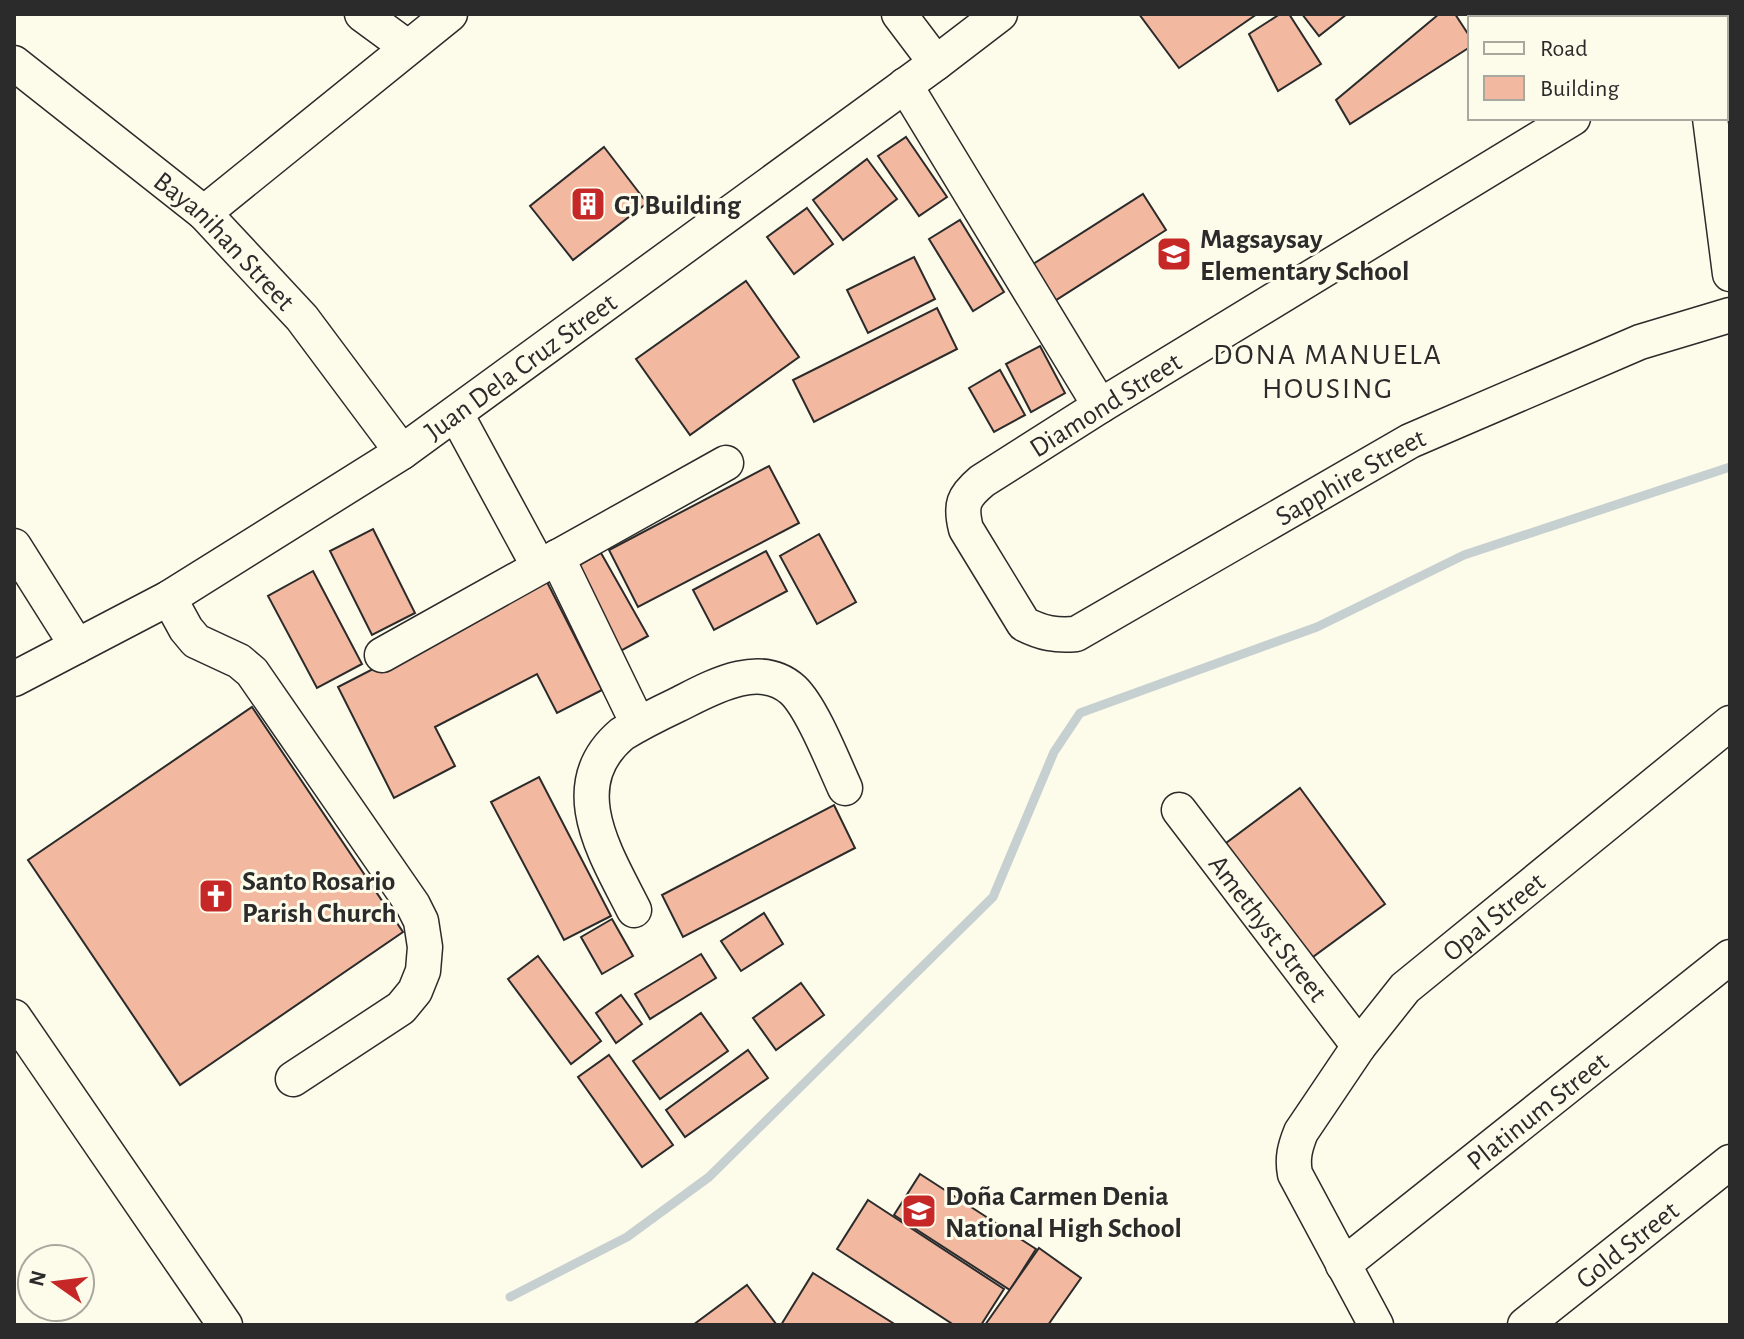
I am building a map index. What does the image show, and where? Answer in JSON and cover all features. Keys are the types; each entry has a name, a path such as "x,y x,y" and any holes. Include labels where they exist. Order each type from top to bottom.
{"street":[{"path":"362,14 407,47"},
{"path":"204,213 450,14"},
{"path":"899,14 936,63"},
{"name":"Juan Dela Cruz Street","path":"14,679 169,598 402,452 936,63 995,16"},
{"name":"Bayanihan Street","path":"14,63 204,213 302,318 402,452"},
{"path":"905,85 1100,406"},
{"name":"Diamond Street","path":"967,493 1100,406 1570,120"},
{"path":"1710,120 1730,274"},
{"name":"Sapphire Street","path":"967,493 962,512 966,529 1024,624 1049,634 1076,634 1410,441 1640,342 1730,315"},
{"path":"456,414 548,562 638,724"},
{"path":"382,655 726,463"},
{"path":"14,546 77,646"},
{"path":"169,598 196,641 239,661 252,672 421,921 425,947 423,971 415,991 401,1008 293,1079"},
{"path":"634,910 599,841 592,817 592,788 597,765 608,746 638,724 724,681 768,677 790,687 804,702 845,788"},
{"name":"Opal Street","path":"1343,1265 1295,1174 1293,1161 1295,1146 1311,1116 1359,1046 1405,988 1730,723"},
{"name":"Amethyst Street","path":"1179,810 1359,1046"},
{"name":"Platinum Street","path":"1343,1265 1730,957"},
{"path":"14,1017 225,1325"},
{"name":"Gold Street","path":"1525,1325 1730,1162"},
{"path":"1343,1265 1376,1325"}],"building":[{"path":"1139,14 1257,14 1179,68"},
{"path":"1280,14 1289,14 1321,64 1278,91 1249,34"},
{"path":"1302,14 1347,14 1319,36"},
{"path":"1439,14 1455,14 1468,34 1468,48 1350,124 1336,100"},
{"path":"1479,14 1509,14 1506,16"},
{"path":"906,137 947,197 919,216 878,156"},
{"name":"GJ Building","path":"604,147 647,203 573,260 530,206"},
{"path":"867,159 897,199 843,240 813,200"},
{"path":"1143,194 1166,230 1053,302 1030,266"},
{"path":"807,208 833,244 794,274 767,237"},
{"path":"960,220 1004,292 973,311 929,239"},
{"path":"914,257 935,299 868,333 847,290"},
{"path":"746,281 799,357 690,435 636,359"},
{"path":"937,308 957,349 814,422 793,380"},
{"path":"1040,346 1065,393 1031,412 1006,364"},
{"path":"1000,370 1025,415 994,432 969,388"},
{"path":"769,466 799,523 638,607 609,550"},
{"path":"373,529 415,613 372,635 330,551"},
{"path":"819,534 856,602 817,624 780,556"},
{"path":"766,551 787,591 714,630 693,590"},
{"path":"601,553 648,636 615,654 569,571"},
{"path":"313,571 362,664 317,688 268,596"},
{"path":"546,580 602,690 557,713 537,674 435,727 455,766 394,798 338,687"},
{"name":"Santo Rosario Parish Church","path":"252,707 403,932 180,1085 28,860"},
{"path":"539,777 611,916 564,940 491,802"},
{"path":"1300,788 1385,904 1306,962 1222,846"},
{"path":"834,805 855,848 683,937 662,895"},
{"path":"764,913 783,944 741,971 721,941"},
{"path":"612,919 633,956 602,974 581,937"},
{"path":"701,954 716,978 650,1019 635,994"},
{"path":"538,956 601,1041 571,1064 508,979"},
{"path":"801,983 824,1015 776,1050 753,1018"},
{"path":"621,995 642,1024 616,1043 596,1013"},
{"path":"701,1013 728,1051 660,1099 633,1061"},
{"path":"748,1050 768,1078 685,1137 666,1110"},
{"path":"609,1055 673,1145 642,1167 578,1077"},
{"path":"920,1174 1036,1249 1010,1290 894,1215"},
{"path":"868,1200 1004,1289 981,1325 954,1325 837,1249"},
{"path":"1039,1248 1081,1278 1048,1325 985,1325"},
{"path":"813,1273 896,1325 781,1325"},
{"path":"747,1285 776,1324 693,1325"}],"waterway":[{"path":"510,1297 627,1237 709,1177 993,897 1054,752 1080,713 1317,627 1464,555 1730,467"}],"place":[{"name":"GJ Building","path":"588,204"},
{"name":"Magsaysay Elementary School","path":"1174,254"},
{"name":"Santo Rosario Parish Church","path":"216,896"},
{"name":"Doña Carmen Denia National High School","path":"919,1211"}],"district":[{"name":"DONA MANUELA HOUSING","path":"1328,371"}]}
